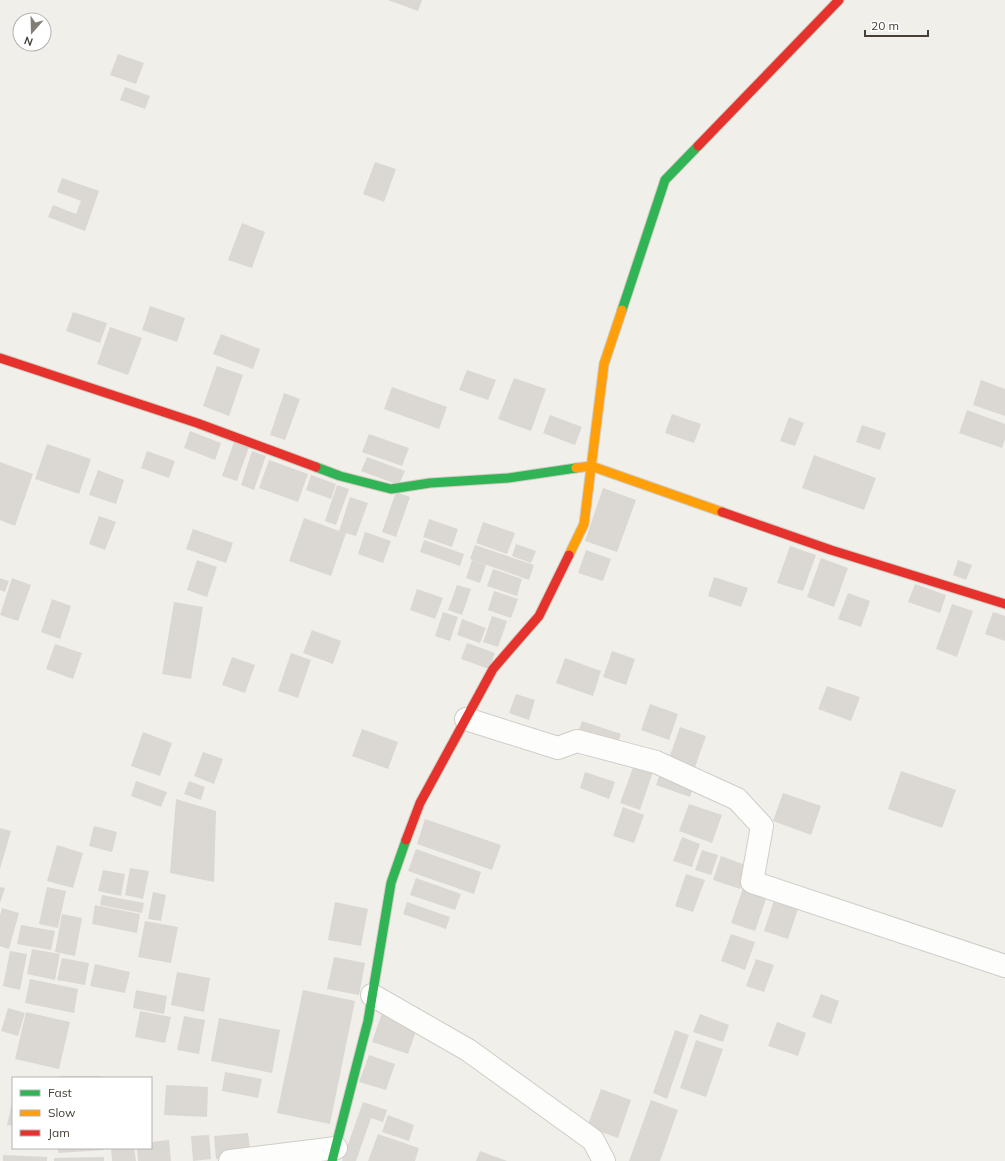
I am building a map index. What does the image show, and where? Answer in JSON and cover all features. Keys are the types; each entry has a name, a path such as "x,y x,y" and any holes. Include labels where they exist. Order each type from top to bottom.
{"street":[{"path":"230,1161 334,1155 368,1022 391,883 420,803 493,669 539,616 584,524 604,364 665,180 839,0"},
{"path":"0,358 197,423 340,476 391,489 430,483 508,478 591,466 831,550 1005,604"},
{"path":"466,719 558,748 577,741 656,762 670,768 737,799 762,826 752,882 1005,966"},
{"path":"372,995 468,1050 593,1140 604,1161"}],"building":[{"path":"388,0 422,0 418,11"},
{"path":"118,54 144,63 136,84 110,75"},
{"path":"125,87 150,96 145,109 120,100"},
{"path":"375,162 396,169 384,202 363,194"},
{"path":"62,178 99,191 85,231 48,217 53,205 76,214 81,201 57,192"},
{"path":"242,223 265,232 252,268 228,260"},
{"path":"150,306 185,318 177,342 142,330"},
{"path":"73,312 107,323 100,343 66,331"},
{"path":"110,327 142,338 128,375 97,364"},
{"path":"221,334 260,349 253,369 213,354"},
{"path":"217,366 243,375 229,416 203,406"},
{"path":"467,370 496,380 488,400 459,390"},
{"path":"514,378 546,389 531,431 498,419"},
{"path":"981,380 1005,389 1005,416 973,405"},
{"path":"392,387 447,407 439,429 384,409"},
{"path":"284,393 300,399 285,440 270,435"},
{"path":"967,410 1005,424 1005,439 1002,448 959,433"},
{"path":"672,414 701,424 694,443 665,433"},
{"path":"550,415 582,427 575,445 543,433"},
{"path":"789,417 804,423 795,446 780,441"},
{"path":"862,425 886,433 880,450 856,442"},
{"path":"190,431 221,443 215,460 184,448"},
{"path":"369,434 409,448 402,466 362,452"},
{"path":"234,442 249,447 237,481 222,476"},
{"path":"47,444 91,459 79,494 35,479"},
{"path":"147,451 175,461 169,478 141,468"},
{"path":"252,451 266,456 254,490 241,485"},
{"path":"814,455 876,478 864,510 802,488"},
{"path":"367,457 405,471 399,485 361,471"},
{"path":"269,460 308,474 298,502 259,488"},
{"path":"0,462 33,474 15,526 0,520"},
{"path":"98,470 124,480 116,504 89,495"},
{"path":"311,475 336,484 331,499 306,490"},
{"path":"337,485 349,489 336,525 325,521"},
{"path":"603,488 636,500 617,552 585,541"},
{"path":"396,492 410,497 396,537 382,532"},
{"path":"350,497 368,503 356,536 346,533 331,576 289,561 304,518 339,531"},
{"path":"99,516 116,522 105,550 89,544"},
{"path":"429,519 458,529 452,547 423,537"},
{"path":"483,522 515,533 507,554 476,543"},
{"path":"193,529 233,543 226,563 186,549"},
{"path":"365,532 391,541 383,563 358,554"},
{"path":"424,540 464,554 460,566 420,552"},
{"path":"516,544 536,551 531,563 512,556"},
{"path":"475,545 534,565 529,580 470,559"},
{"path":"790,546 816,555 803,591 777,583"},
{"path":"586,550 611,559 603,581 578,573"},
{"path":"821,558 848,568 834,607 807,597"},
{"path":"197,560 217,567 207,597 187,590"},
{"path":"472,560 486,565 480,583 466,578"},
{"path":"958,560 972,565 966,580 953,575"},
{"path":"493,569 522,579 517,596 487,586"},
{"path":"714,577 748,588 741,607 708,596"},
{"path":"0,578 9,581 5,592 0,590"},
{"path":"12,578 31,585 18,621 0,615"},
{"path":"915,584 946,595 940,613 908,602"},
{"path":"457,585 471,589 462,615 448,610"},
{"path":"417,589 443,598 435,619 410,610"},
{"path":"494,591 518,599 511,618 488,610"},
{"path":"848,593 870,601 861,627 838,619"},
{"path":"52,599 71,606 60,639 41,632"},
{"path":"174,602 203,607 191,679 162,674"},
{"path":"952,604 973,611 957,657 936,649"},
{"path":"443,612 458,617 450,641 435,636"},
{"path":"993,612 1005,616 1005,641 985,634"},
{"path":"492,616 507,621 498,647 483,642"},
{"path":"462,619 486,628 480,643 457,635"},
{"path":"312,630 341,641 333,664 303,653"},
{"path":"467,643 495,653 489,669 461,659"},
{"path":"55,644 82,653 73,679 46,669"},
{"path":"612,651 635,659 626,685 603,677"},
{"path":"291,653 311,660 298,698 278,691"},
{"path":"232,657 255,665 245,693 222,685"},
{"path":"565,658 601,671 593,696 556,683"},
{"path":"827,686 860,697 851,721 818,709"},
{"path":"516,694 535,700 529,720 509,713"},
{"path":"650,704 678,714 669,740 641,730"},
{"path":"582,721 621,734 616,748 577,735"},
{"path":"680,727 706,736 694,770 668,761"},
{"path":"362,729 398,742 388,769 352,756"},
{"path":"143,732 172,743 160,776 131,766"},
{"path":"203,752 223,759 214,784 194,776"},
{"path":"636,759 655,766 640,810 620,803"},
{"path":"661,770 695,782 690,797 656,785"},
{"path":"901,771 956,790 942,828 888,809"},
{"path":"585,772 615,782 609,799 580,788"},
{"path":"136,781 167,792 161,807 131,796"},
{"path":"189,781 205,787 201,800 184,794"},
{"path":"783,793 821,806 811,835 773,821"},
{"path":"176,799 216,811 214,882 170,873"},
{"path":"689,804 722,815 712,843 679,831"},
{"path":"623,807 644,815 634,843 613,836"},
{"path":"425,819 501,845 492,870 417,844"},
{"path":"94,826 117,832 112,852 89,846"},
{"path":"0,828 11,831 0,869"},
{"path":"682,837 700,844 692,867 673,861"},
{"path":"57,845 83,853 73,888 47,881"},
{"path":"416,849 481,872 474,894 408,871"},
{"path":"702,850 718,855 711,875 695,870"},
{"path":"721,856 748,866 740,889 713,880"},
{"path":"130,868 149,871 143,899 125,895"},
{"path":"103,870 125,874 121,896 98,891"},
{"path":"686,874 705,880 693,912 675,906"},
{"path":"416,878 461,894 455,910 410,895"},
{"path":"0,887 5,888 0,903"},
{"path":"47,887 66,891 58,928 39,924"},
{"path":"743,888 767,896 755,931 731,923"},
{"path":"153,892 166,895 161,921 148,919"},
{"path":"776,894 800,903 788,939 764,931"},
{"path":"102,895 144,903 142,913 100,905"},
{"path":"335,902 368,909 361,946 328,940"},
{"path":"407,902 450,917 446,929 403,914"},
{"path":"95,905 140,914 137,933 92,924"},
{"path":"2,908 19,913 9,949 0,946 0,916"},
{"path":"62,914 82,918 75,956 55,952"},
{"path":"145,921 178,927 171,963 138,957"},
{"path":"21,925 55,931 51,950 17,944"},
{"path":"731,934 755,942 745,970 721,961"},
{"path":"32,949 60,954 55,980 27,974"},
{"path":"10,951 27,954 20,990 3,986"},
{"path":"334,957 365,963 359,995 327,989"},
{"path":"62,958 89,963 85,985 57,980"},
{"path":"756,959 774,965 764,992 746,986"},
{"path":"95,964 130,972 125,993 90,986"},
{"path":"177,972 210,978 204,1012 171,1005"},
{"path":"30,979 78,989 74,1013 25,1003"},
{"path":"136,990 167,996 164,1014 133,1008"},
{"path":"303,990 355,1001 330,1124 277,1113"},
{"path":"821,994 839,1001 831,1024 812,1017"},
{"path":"8,1008 25,1013 18,1036 1,1031"},
{"path":"383,1010 419,1023 408,1054 372,1042"},
{"path":"140,1011 171,1017 165,1043 135,1037"},
{"path":"26,1012 70,1022 59,1069 15,1059"},
{"path":"700,1014 729,1025 723,1042 693,1032"},
{"path":"184,1016 205,1020 199,1054 177,1050"},
{"path":"219,1018 280,1030 272,1073 211,1061"},
{"path":"777,1022 806,1033 798,1056 768,1046"},
{"path":"675,1030 689,1035 667,1099 653,1093"},
{"path":"696,1040 723,1049 706,1097 680,1088"},
{"path":"369,1055 395,1064 386,1090 359,1082"},
{"path":"225,1072 262,1079 258,1098 222,1091"},
{"path":"60,1076 101,1076 101,1077"},
{"path":"166,1085 208,1087 207,1117 164,1115"},
{"path":"601,1089 631,1100 618,1138 587,1127"},
{"path":"651,1100 678,1110 660,1161 629,1161"},
{"path":"363,1102 387,1110 383,1122 371,1118 356,1161 342,1161"},
{"path":"12,1103 12,1126 7,1125"},
{"path":"388,1115 414,1125 409,1141 382,1132"},
{"path":"248,1133 251,1156 216,1159 214,1136"},
{"path":"378,1134 419,1148 415,1161 368,1161"},
{"path":"209,1135 211,1159 193,1161 191,1136"},
{"path":"169,1140 171,1161 138,1161 137,1149 152,1149 152,1142"},
{"path":"58,1149 104,1149 104,1150 58,1153"},
{"path":"111,1149 134,1149 136,1161 112,1161"},
{"path":"480,1151 507,1161 476,1161"},
{"path":"3,1155 47,1157 47,1161 3,1161"},
{"path":"104,1157 104,1161 54,1161 54,1158"}],"traffic: fast":[{"path":"622,310 665,180 698,146"},
{"path":"316,467 340,476 391,489 430,483 508,478 576,468"},
{"path":"332,1161 368,1021 391,883 406,840"}],"traffic: slow":[{"path":"569,555 584,524 604,364 622,310"},
{"path":"576,468 591,466 722,512"}],"traffic: jam":[{"path":"698,146 839,0"},
{"path":"0,358 197,423 316,467"},
{"path":"722,512 831,550 1005,604"},
{"path":"406,840 420,803 493,669 539,616 569,555"}]}
